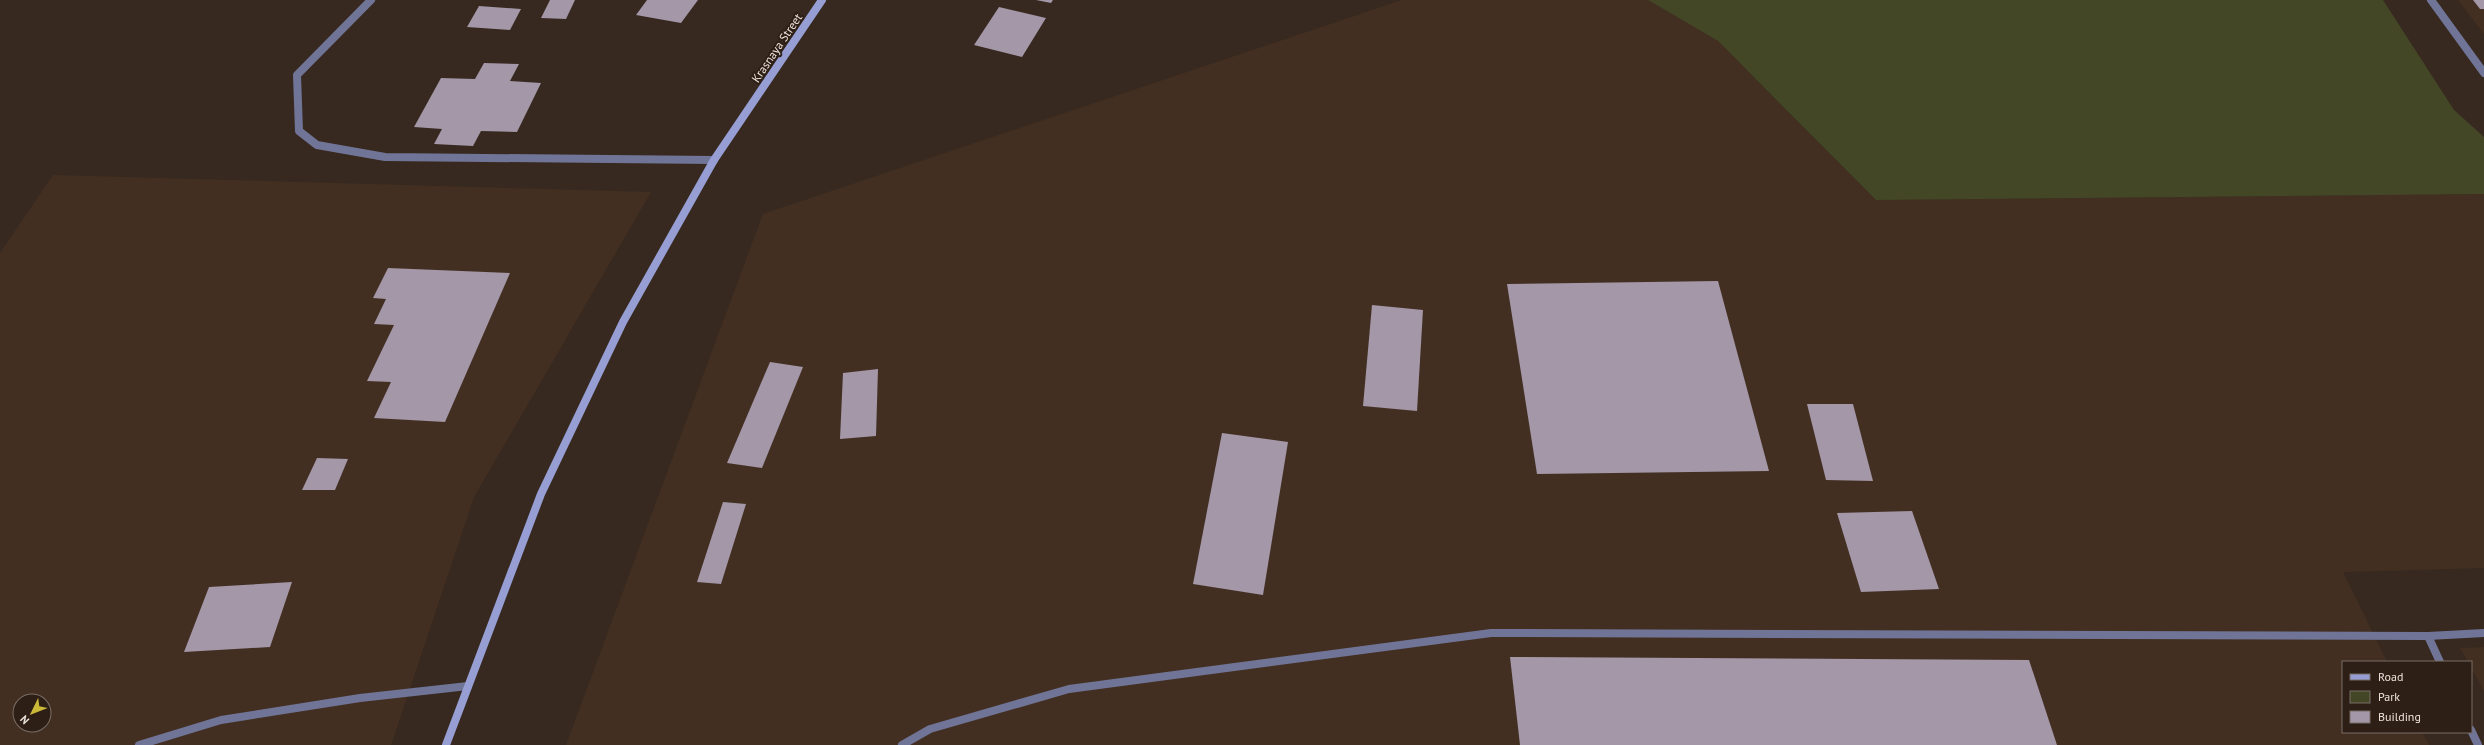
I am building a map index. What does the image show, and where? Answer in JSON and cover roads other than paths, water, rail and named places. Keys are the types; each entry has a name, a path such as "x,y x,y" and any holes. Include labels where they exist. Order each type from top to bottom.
{"main road":[{"name":"Krasnaya Street","path":"446,745 541,494 623,322 714,160 822,0"}],"street":[{"path":"371,0 298,75 299,131 317,145 385,157 714,160"},
{"path":"2431,0 2484,73"},
{"path":"902,745 930,729 1069,689 1491,633 2428,636 2484,633"},
{"path":"2428,636 2440,661"},
{"path":"139,745 221,720 360,698 468,686"},
{"path":"2472,732 2478,745"}]}
